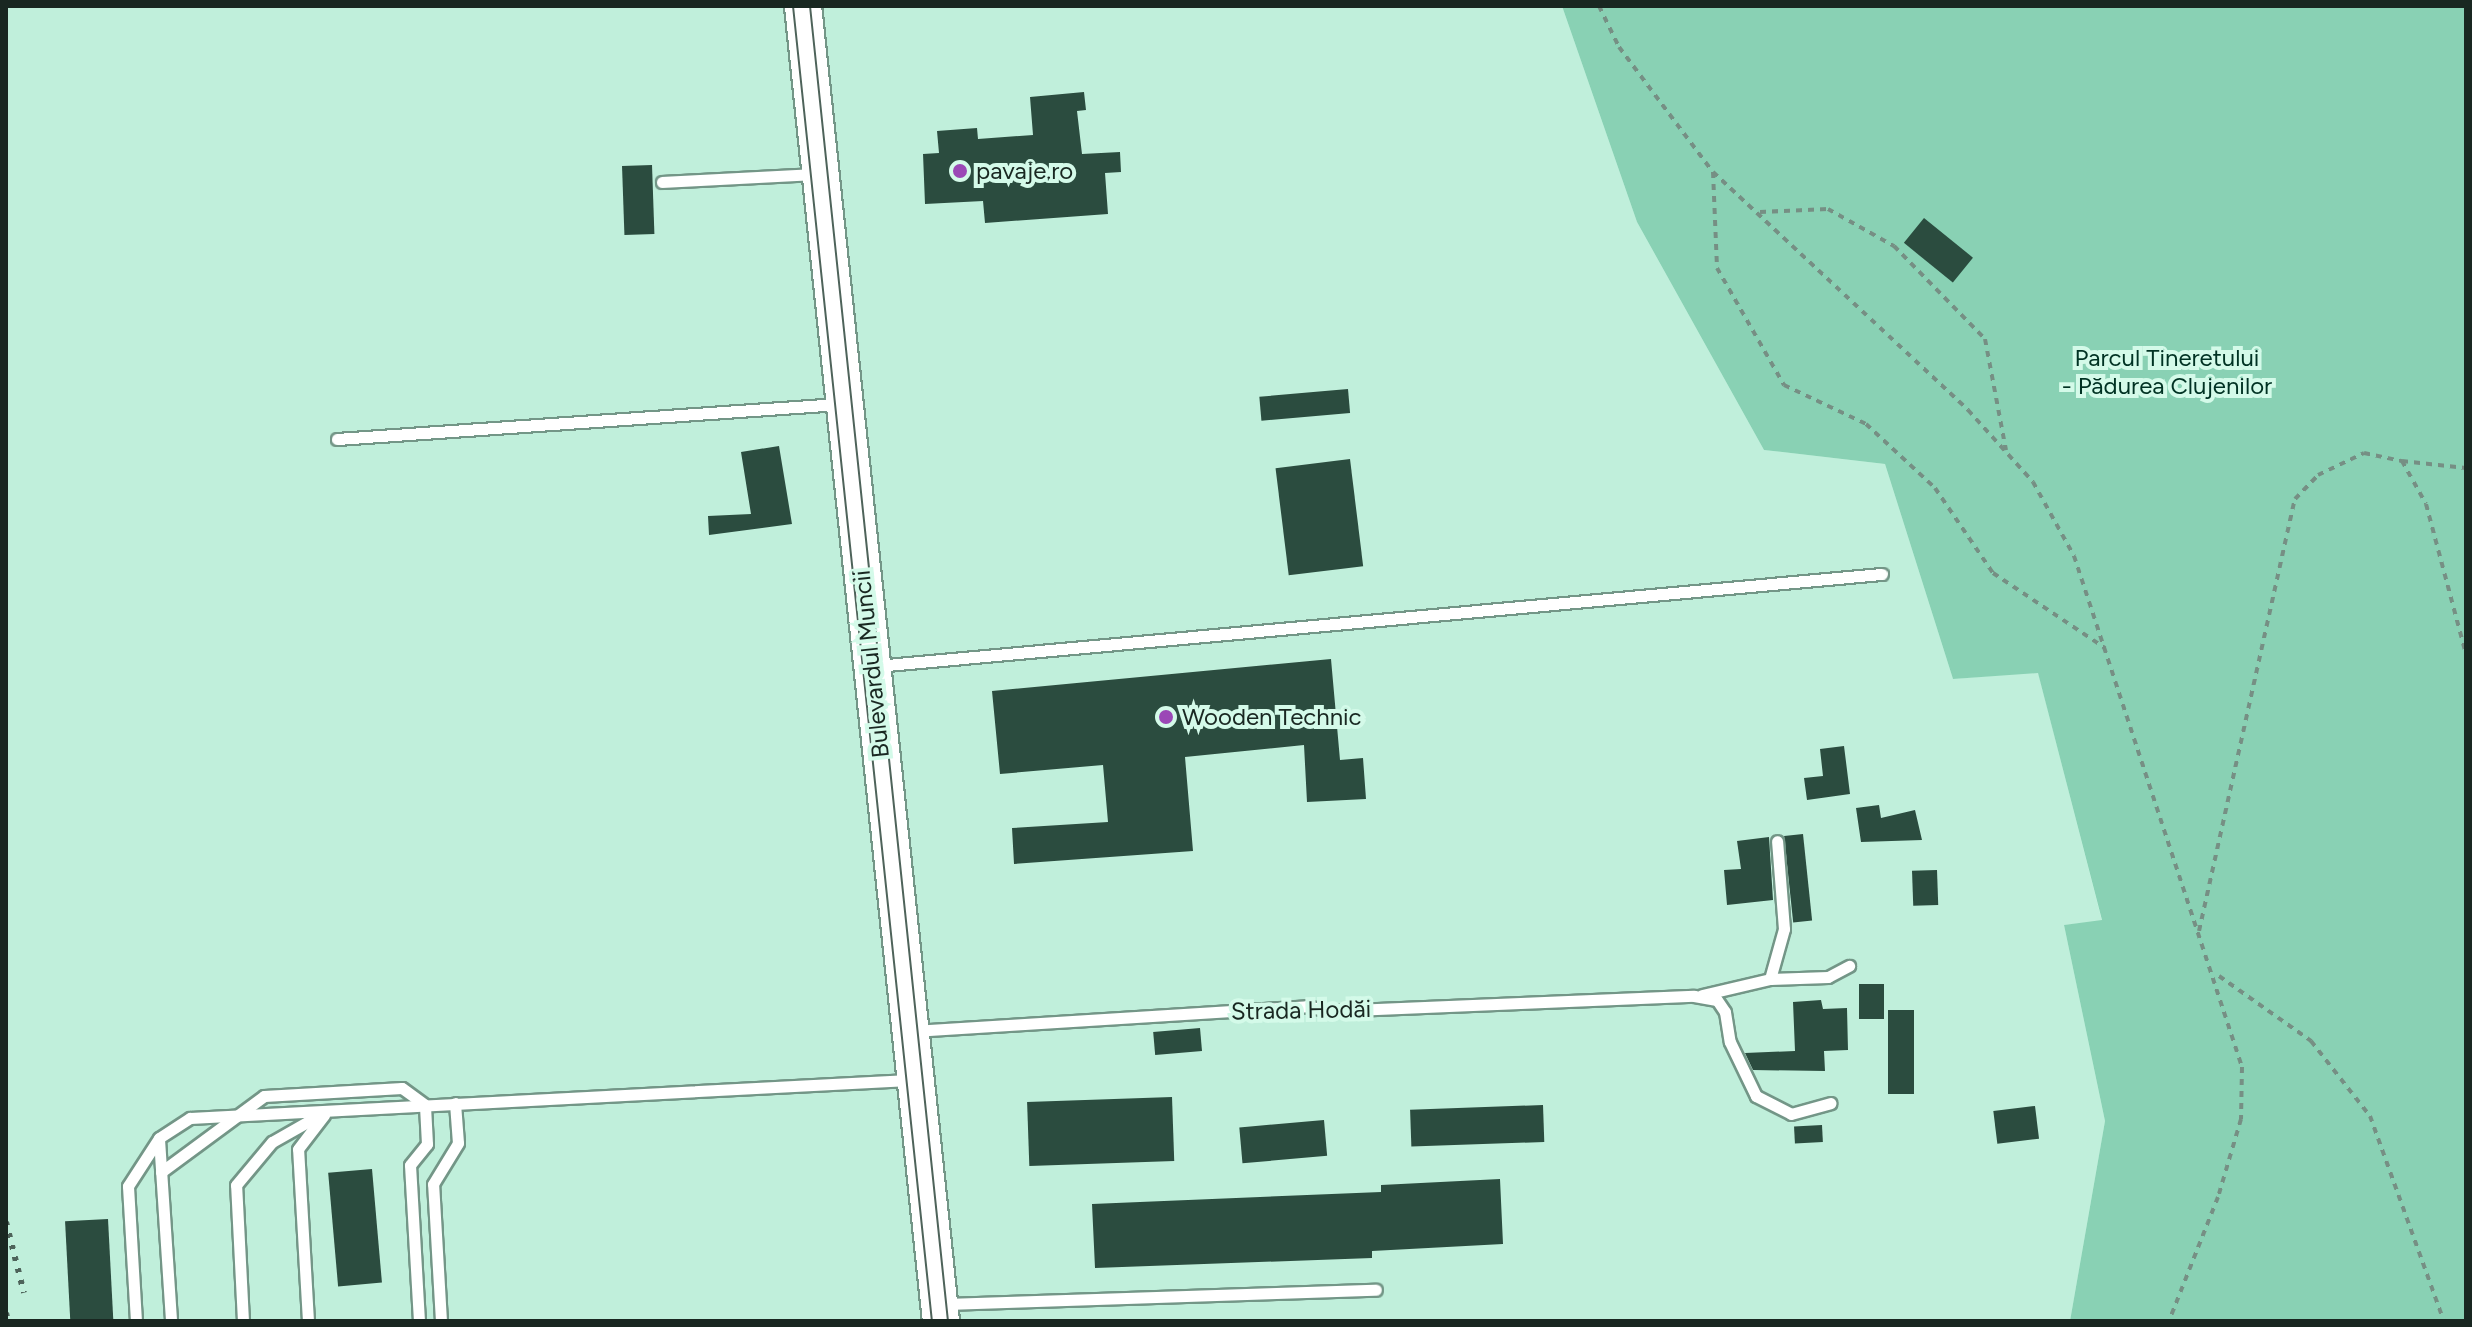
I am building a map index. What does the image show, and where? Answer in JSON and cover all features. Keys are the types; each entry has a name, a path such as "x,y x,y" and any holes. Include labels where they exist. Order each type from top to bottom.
{"main road":[{"name":"Bulevardul Muncii","path":"803,6 940,1313"}],"lane":[{"path":"662,182 820,173"},
{"path":"337,439 844,404"},
{"path":"871,666 1882,574"},
{"path":"1770,979 1784,929 1777,841"},
{"name":"Strada Hodăi","path":"909,1031 1307,1006 1329,1011 1694,996 1770,979 1828,977 1849,966"},
{"path":"1694,996 1717,1000 1725,1012 1730,1042 1756,1096 1791,1114 1831,1103"},
{"path":"136,1321 128,1186 159,1138 190,1118 914,1079"},
{"path":"161,1172 264,1096 402,1088 425,1105"},
{"path":"441,1321 433,1184 458,1143 455,1103"},
{"path":"419,1321 410,1165 427,1144 425,1105"},
{"path":"243,1321 236,1185 272,1142 327,1111"},
{"path":"308,1321 298,1149 327,1111"},
{"path":"159,1138 171,1321"},
{"path":"940,1313 1376,1290"}],"path":[{"path":"1599,6 1619,47 1713,172 1932,373 2033,482 2074,556 2199,934 2217,975 2242,1067 2241,1119 2169,1321"},
{"path":"1713,172 1717,268 1784,385 1866,424 1935,488 1993,573 2107,649"},
{"path":"1757,212 1828,209 1894,246 1985,339 2006,452"},
{"path":"2199,934 2295,499 2318,475 2364,453 2466,468"},
{"path":"2402,461 2426,504 2466,654"},
{"path":"2217,975 2311,1041 2370,1116 2444,1321"}],"shaded area":[{"path":"6,6 1562,6 1637,222 1764,450 1885,464 1953,679 2038,672 2102,921 2064,925 2105,1121 2070,1321 6,1321"}],"green space":[{"name":"Parcul Tineretului - Pădurea Clujenilor","path":"1562,6 2466,6 2466,1321 2070,1321 2105,1121 2064,925 2102,920 2038,673 1953,679 1885,464 1764,450 1637,222"}],"building":[{"path":"1084,92 1086,110 1077,111 1082,154 1120,152 1121,172 1105,173 1108,214 985,223 983,201 925,204 923,154 939,153 937,131 977,128 978,139 1033,135 1030,97"},
{"path":"652,165 654,234 624,235 622,166"},
{"path":"1924,218 1973,258 1953,283 1904,243"},
{"path":"1348,389 1350,413 1261,421 1259,397"},
{"path":"779,446 792,524 709,535 708,516 751,514 741,452"},
{"path":"1350,459 1363,566 1289,575 1276,468"},
{"name":"Wooden Technic","path":"1331,659 1340,760 1363,758 1366,799 1307,802 1304,745 1185,757 1193,851 1014,864 1012,828 1108,822 1103,765 1000,774 992,691"},
{"path":"1844,746 1850,794 1807,800 1804,778 1823,776 1820,749"},
{"path":"1879,805 1881,818 1915,810 1922,840 1861,842 1856,808"},
{"path":"1803,834 1812,921 1793,923 1784,836"},
{"path":"1769,837 1773,900 1727,905 1724,870 1741,869 1737,841"},
{"path":"1937,870 1938,905 1913,906 1912,871"},
{"path":"1859,984 1884,984 1884,1019 1859,1019"},
{"path":"1821,1000 1823,1009 1847,1008 1848,1050 1824,1051 1825,1071 1753,1070 1745,1053 1795,1051 1793,1002"},
{"path":"1888,1010 1914,1010 1914,1094 1888,1094"},
{"path":"1200,1028 1202,1051 1155,1055 1153,1032"},
{"path":"1172,1097 1174,1161 1029,1166 1027,1102"},
{"path":"1543,1105 1544,1142 1411,1147 1410,1110"},
{"path":"2035,1106 2039,1139 1997,1144 1993,1111"},
{"path":"1324,1120 1327,1156 1242,1163 1239,1127"},
{"path":"1822,1125 1823,1142 1795,1143 1794,1126"},
{"path":"372,1169 382,1283 338,1286 328,1173"},
{"path":"1500,1179 1503,1244 1372,1251 1372,1258 1095,1268 1092,1204 1381,1192 1381,1185"},
{"path":"108,1219 113,1321 70,1321 65,1221"}],"tram line":[{"path":"793,6 932,1321"},
{"path":"810,6 948,1321"}],"railway":[{"path":"6,1222 24,1293"},
{"path":"6,1313 8,1321"}],"place":[{"name":"pavaje.ro","path":"960,171"},
{"name":"Wooden Technic","path":"1166,717"}]}
